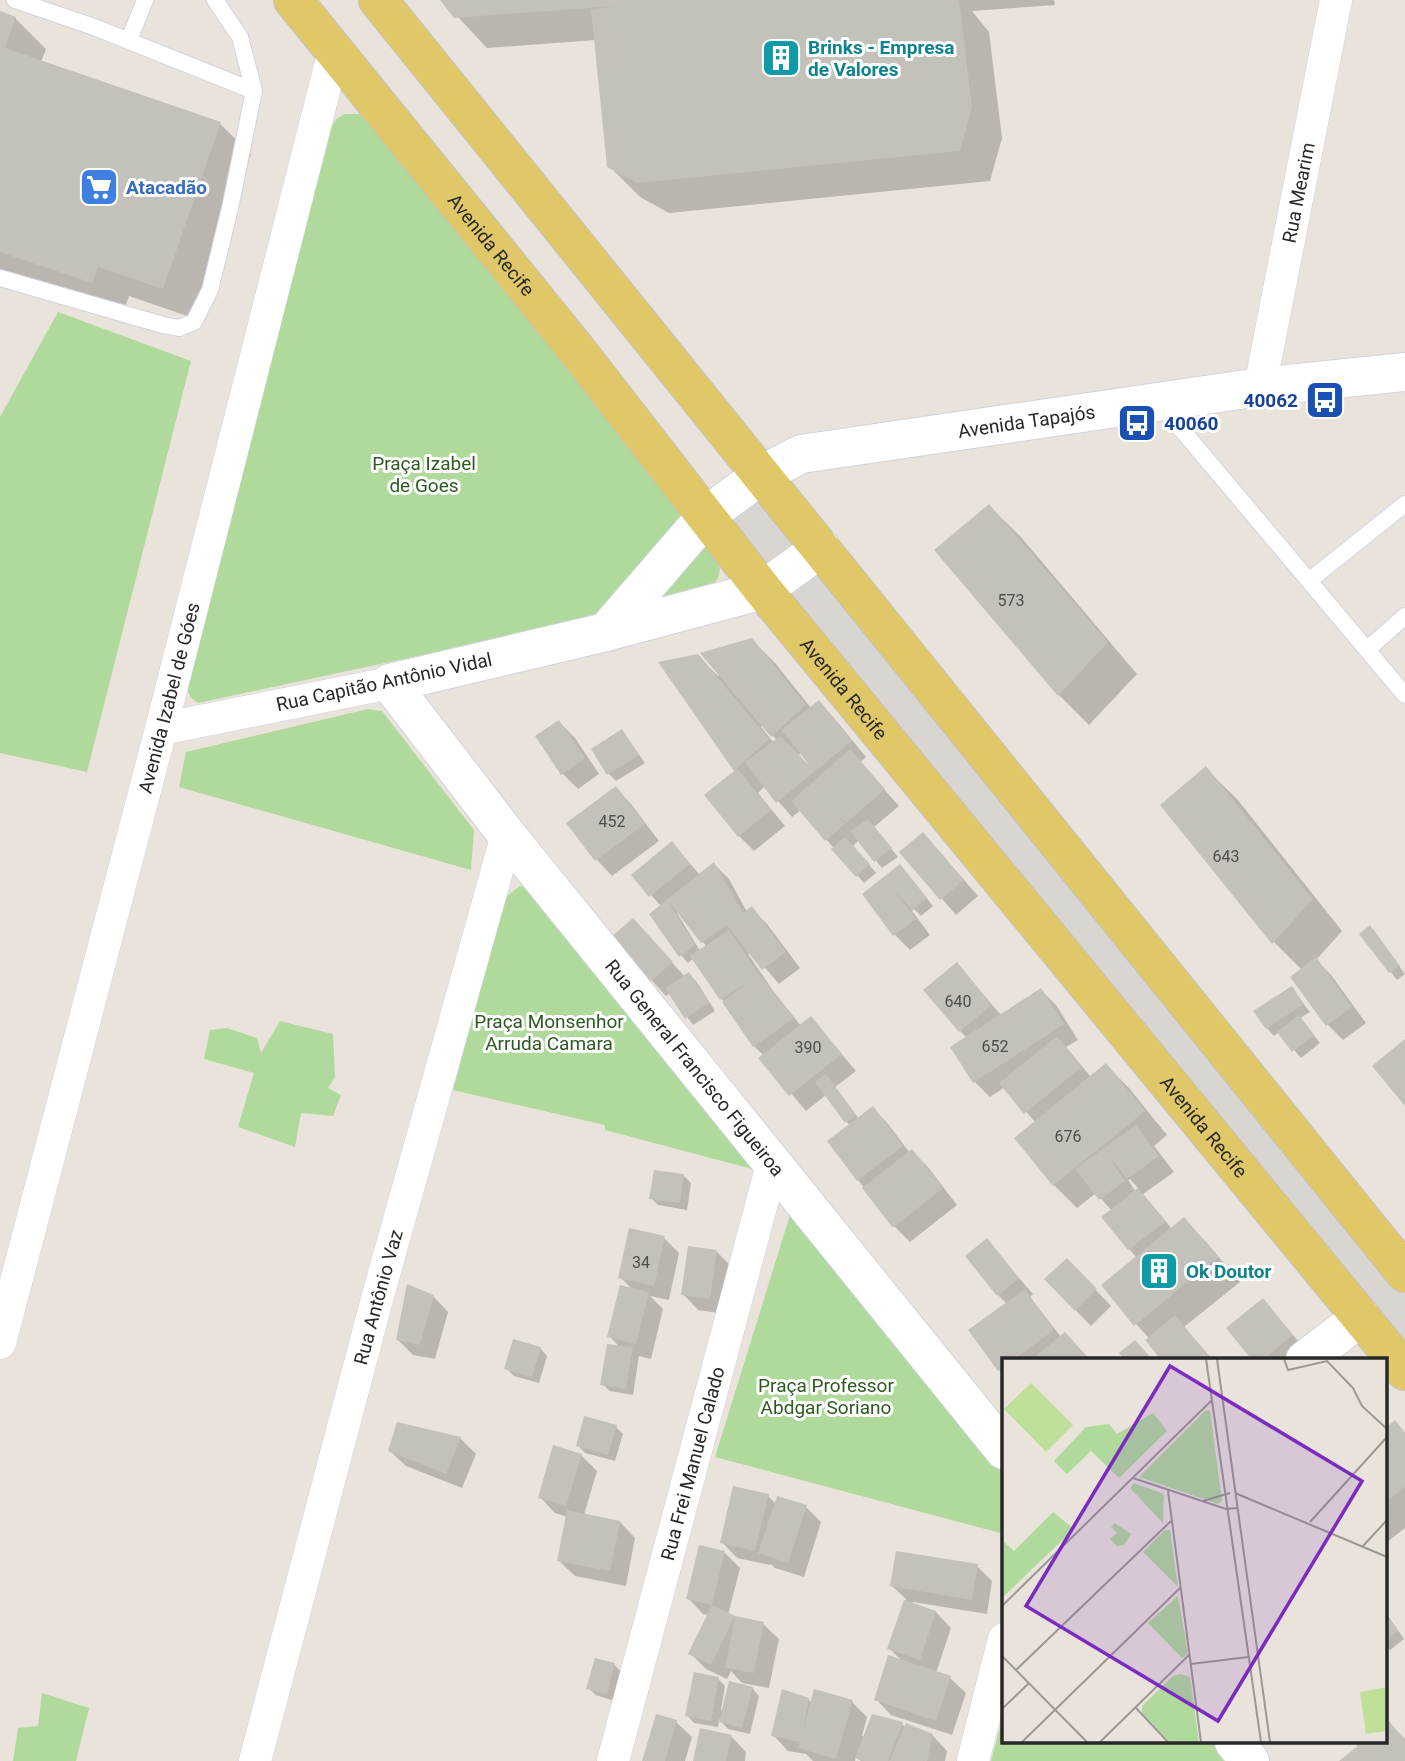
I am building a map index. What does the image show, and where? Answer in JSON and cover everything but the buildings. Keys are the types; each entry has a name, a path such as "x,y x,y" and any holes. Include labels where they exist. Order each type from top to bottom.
{"main road":[{"name":"Avenida Recife","path":"293,0 576,349 763,590 1405,1371"},
{"path":"378,0 1405,1273"}],"street":[{"name":"Rua Mearim","path":"1260,387 1336,0"},
{"name":"Avenida Izabel de Góes","path":"0,1343 161,730 334,51"},
{"name":"Avenida Tapajós","path":"707,516 761,475 801,454 1260,387 1405,372"},
{"path":"606,632 707,516"},
{"name":"Rua Capitão Antônio Vidal","path":"161,730 390,682 606,632 763,590 821,548"},
{"name":"Rua General Francisco Figueiroa","path":"390,682 507,835 1002,1448"},
{"name":"Rua Antônio Vaz","path":"255,1761 377,1299 507,835"},
{"name":"Rua Frei Manuel Calado","path":"613,1761 772,1165"},
{"path":"1308,1358 1361,1317"},
{"path":"973,1761 1002,1647"},
{"path":"1236,1744 1250,1761"}],"lane":[{"path":"15,0 58,8 254,91"},
{"path":"129,40 145,0"},
{"path":"0,278 163,325 179,328 194,322 210,290 254,91 240,37 215,0"},
{"path":"1158,402 1405,695"},
{"path":"1310,580 1405,504"},
{"path":"1368,649 1405,616"}],"green space":[{"name":"Praça Izabel de Goes","path":"344,114 361,114 682,510 718,559 718,578 713,585 535,631 198,703 191,698 186,687 332,127 335,120"},
{"path":"58,312 191,361 87,772 0,753 0,417"},
{"path":"368,709 382,711 474,830 471,870 179,787 186,752"},
{"name":"Praça Monsenhor Arruda Camara","path":"520,886 528,887 756,1170 605,1130 605,1125 453,1090 504,902 508,895"},
{"path":"280,1021 333,1034 335,1077 328,1088 341,1095 333,1116 301,1113 295,1147 238,1127 254,1073 204,1059 210,1030 227,1028 257,1038 261,1053"},
{"name":"Praça Professor Abdgar Soriano","path":"790,1215 1002,1469 1002,1533 715,1457"},
{"path":"42,1693 89,1708 76,1761 13,1761 18,1728 38,1726"},
{"path":"1002,1720 1002,1744 1218,1744 1232,1761 991,1761"}],"shaded area":[{"path":"760,489 1405,1289 1405,1351 722,520"}],"place":[{"name":"Brinks - Empresa de Valores","path":"781,58"},
{"name":"Atacadão","path":"99,187"},
{"name":"40062","path":"1325,400"},
{"name":"40060","path":"1137,423"},
{"name":"Ok Doutor","path":"1159,1271"}]}
